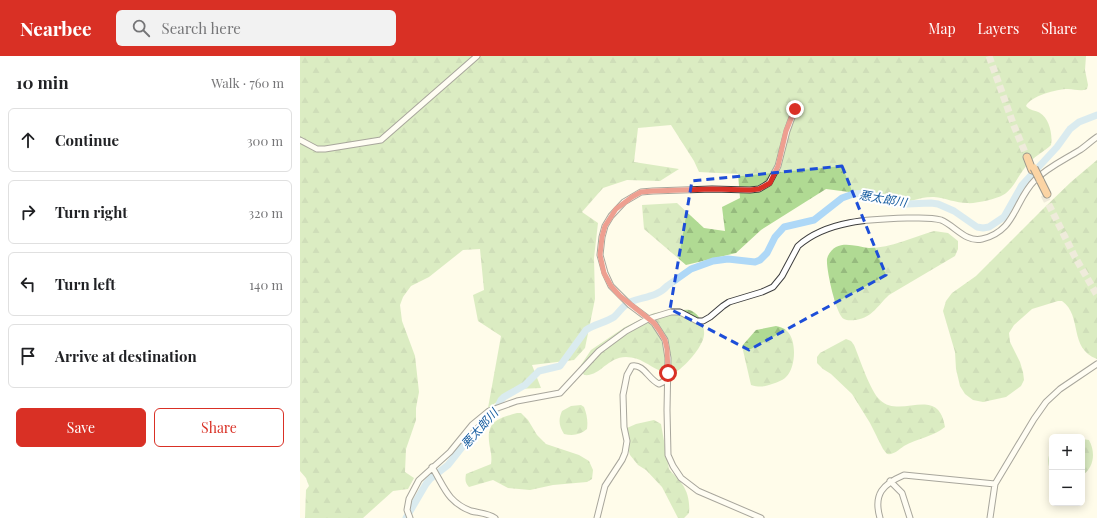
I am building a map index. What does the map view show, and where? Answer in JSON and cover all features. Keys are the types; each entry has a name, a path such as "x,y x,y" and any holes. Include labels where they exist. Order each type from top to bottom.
{"highway":[{"path":"1028,157 1045,195"}],"street":[{"path":"300,140 317,149 325,150 381,140 477,56"},
{"path":"761,518 698,491 681,478 673,466 668,455 668,358 665,340 654,323 620,296 611,286 604,273 600,255 605,226 611,216 624,202 641,192 712,189 750,190 759,189 770,183 778,166 786,131 795,109"},
{"path":"410,518 407,510 411,494 419,480 432,466 450,452 472,425 489,411 517,401 551,396 560,393 599,351 626,331 648,319 671,312 680,312 697,321 703,321 729,302 773,287 782,276 798,246 803,241 831,228 844,224 890,219 934,219 946,222 956,231 973,239 982,239 1005,228 1030,186 1043,172 1080,150 1097,137"},
{"path":"990,518 995,484 1026,431 1046,402 1060,389 1097,364"},
{"path":"597,518 605,486 622,460 627,446 623,395 627,375 632,366 636,365 659,384 663,382 668,373"},
{"path":"432,466 450,499 468,510 495,518"},
{"path":"880,518 877,507 878,497 890,481 904,475 995,484"},
{"path":"890,481 902,493 910,518"}],"highlighted area":[{"path":"842,166 886,275 749,350 670,309 692,181"}],"green space":[{"path":"300,56 1086,56 1085,70 1088,85 1087,89 1084,90 1057,90 1038,96 1029,102 1026,106 1028,108 1040,113 1046,119 1051,132 1051,145 1026,166 1010,189 1000,197 971,203 926,197 895,204 887,203 872,195 826,189 761,230 736,253 686,265 644,229 642,205 677,203 704,228 725,231 722,207 740,198 738,174 699,172 694,161 671,125 638,128 634,162 679,169 660,181 627,180 603,188 582,212 598,223 594,258 595,299 585,348 574,360 532,365 541,388 516,389 488,408 501,336 478,321 473,295 484,290 480,249 463,250 429,277 411,286 403,297 400,305 402,321 415,356 419,392 416,408 416,420 406,449 405,472 414,478 408,489 393,491 363,518 305,518 306,490 309,486 306,478 300,471"},
{"path":"1097,160 1097,359 1088,354 1082,347 1072,315 1068,307 1062,301 1032,309 1014,325 1009,333 1010,342 1020,362 1023,372 1024,380 1021,386 1006,397 983,402 973,400 965,394 960,386 956,369 955,352 943,311 946,301 952,293 976,276 1071,182"},
{"path":"934,231 948,233 958,241 958,249 955,256 889,295 867,316 856,320 848,320 841,316 832,291 828,272 827,259 832,250 836,247 844,245 877,248 902,242"},
{"path":"691,310 700,318 703,325 704,335 697,351 673,374 656,369 636,358 626,357 614,360 595,373 584,375 581,370 581,365 591,350 625,327 654,313"},
{"path":"776,326 783,328 790,335 794,347 792,367 786,377 778,382 767,386 751,385 742,346 756,330"},
{"path":"846,339 851,341 854,345 869,382 876,396 880,400 889,405 898,407 927,405 935,407 941,414 945,427 936,433 904,446 894,453 887,454 852,394 817,363 817,357 820,353"},
{"path":"581,405 584,407 586,413 587,429 582,433 570,435 564,434 560,423 562,411 571,406"},
{"path":"521,413 528,420 537,435 546,444 579,455 589,461 593,470 592,479 587,482 553,485 530,490 508,488 493,480 469,487 465,478 466,474 491,464 489,432 491,427 503,417"},
{"path":"654,420 661,424 669,469 681,482 687,494 689,513 684,518 678,518 662,487 646,470 638,465 630,455 625,439 627,428 636,424"},
{"path":"1085,439 1089,440 1093,450 1093,460 1085,473"}],"waterway":[{"name":"悪太郎川","path":"406,518 430,479 448,465 470,437 495,413 504,397 525,385 539,371 560,366 586,330 614,317 628,303 659,292 691,269 713,261 728,259 755,262 760,260 767,253 775,237 784,227 814,220 842,198 853,194 868,193 888,202 894,203 938,204 954,211 977,227 989,227 1004,217 1022,185 1057,147 1070,129 1079,122 1097,115"}],"tunnel":[{"path":"989,56 1014,126 1027,157"},
{"path":"1044,195 1075,257 1097,295"}],"route":[{"path":"668,373 667,349 665,340 659,330 654,323 620,296 611,286 604,273 600,255 605,226 616,209 624,202 641,192 712,189 750,190 759,189 770,183 778,166 786,131 795,109"}]}
